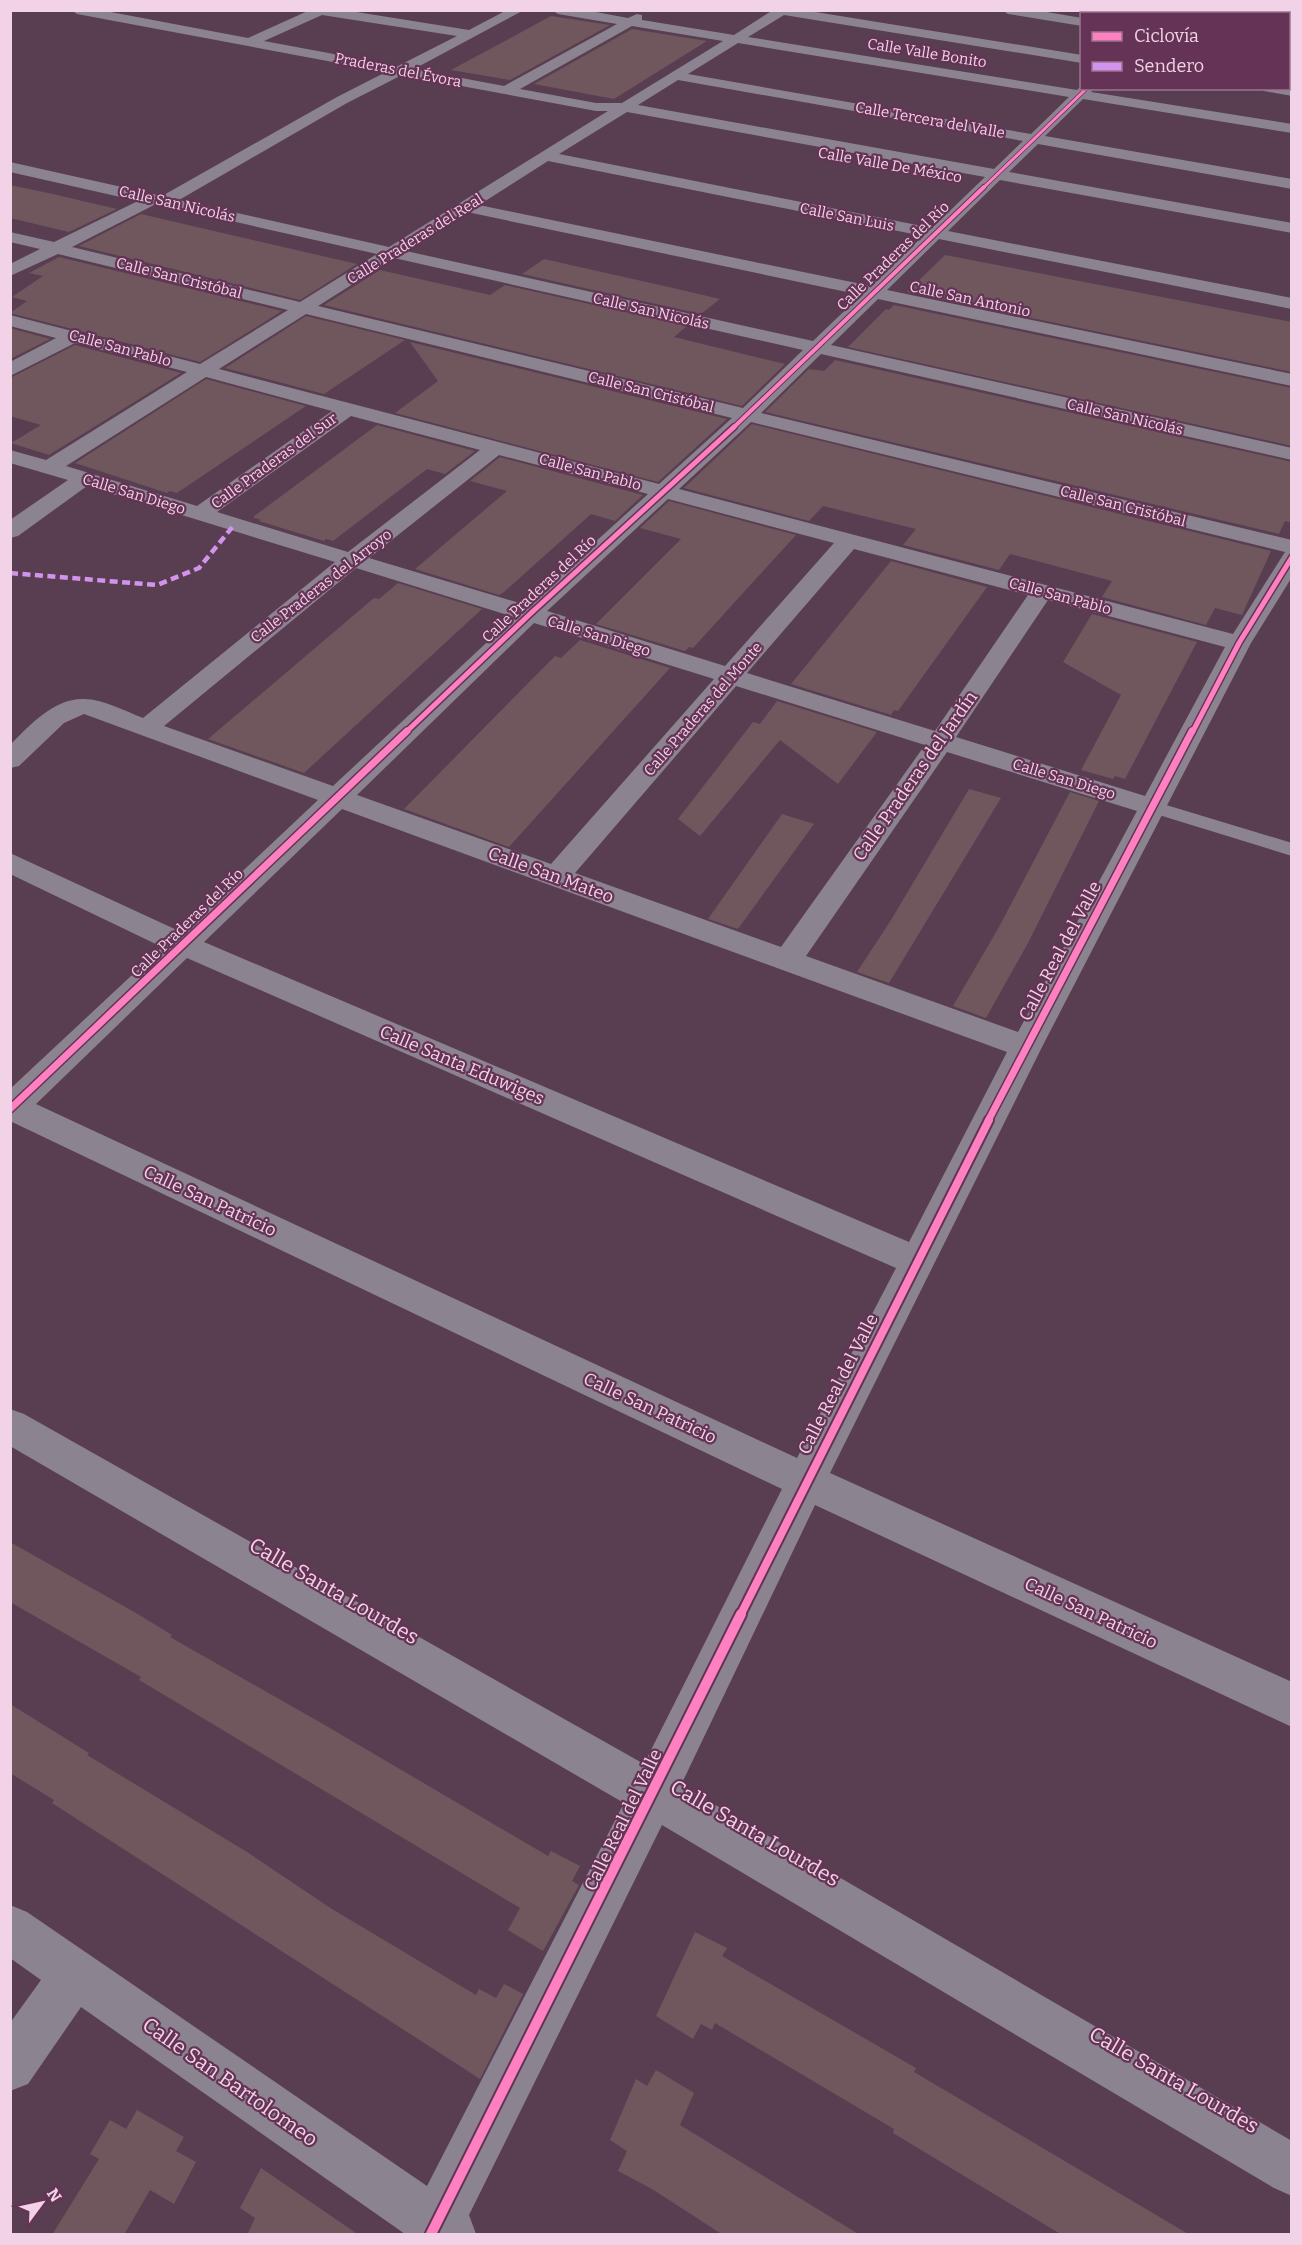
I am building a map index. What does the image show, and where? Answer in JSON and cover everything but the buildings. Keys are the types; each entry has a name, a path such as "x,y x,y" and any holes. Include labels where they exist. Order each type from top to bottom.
{"street":[{"name":"Praderas del Évora","path":"77,10 611,110"},
{"path":"10,271 159,200 342,100 383,81 398,70 518,10"},
{"name":"Calle Valle Bonito","path":"558,10 1084,92 1292,129"},
{"path":"505,91 651,10"},
{"path":"1008,10 1080,22"},
{"path":"250,42 319,11 470,34"},
{"path":"782,11 1080,59"},
{"name":"Calle Praderas del Real","path":"48,468 467,207 611,110 676,76 782,11"},
{"name":"Calle Tercera del Valle","path":"676,76 1292,184"},
{"name":"Calle Praderas del Río","path":"11,1108 530,614 665,492 818,348 1084,92"},
{"name":"Calle Valle De México","path":"611,110 994,179 1292,228"},
{"name":"Calle San Luis","path":"545,156 1292,304"},
{"name":"Calle San Nicolás","path":"10,167 1292,454"},
{"name":"Calle Valle De México","path":"994,179 1292,238"},
{"name":"Calle San Antonio","path":"467,207 1292,380"},
{"name":"Calle San Cristóbal","path":"10,237 1292,547"},
{"name":"Calle San Pablo","path":"10,320 1239,643"},
{"path":"10,370 72,336"},
{"name":"Calle Praderas del Sur","path":"200,514 348,409"},
{"name":"Calle Praderas del Arroyo","path":"147,727 328,578 353,561 496,447"},
{"name":"Calle San Diego","path":"10,456 1153,807"},
{"path":"10,531 84,479"},
{"name":"Calle Praderas del Monte","path":"556,877 849,540"},
{"name":"Calle Real del Valle","path":"439,2231 806,1481 1026,1047 1239,643 1292,557"},
{"name":"Calle Praderas del Jardín","path":"787,960 941,741 1041,591"},
{"name":"Calle San Mateo","path":"10,760 70,708 86,706 1026,1047"},
{"name":"Calle Santa Eduwiges","path":"10,862 183,945 917,1261"},
{"name":"Calle San Patricio","path":"11,1108 806,1481 1292,1705"},
{"name":"Calle Santa Lourdes","path":"10,1426 653,1794 1292,2170"},
{"name":"Calle San Bartolomeo","path":"10,1929 439,2231"},
{"path":"10,2066 75,1974"}],"lane":[{"path":"1153,807 1292,850"}],"marked path":[{"path":"10,573 157,585 199,568 234,525"}],"cycle path":[{"path":"10,1109 530,614 747,415 1085,90"},
{"path":"431,2234 653,1794 806,1481 1026,1047 1239,643 1292,557"}]}
